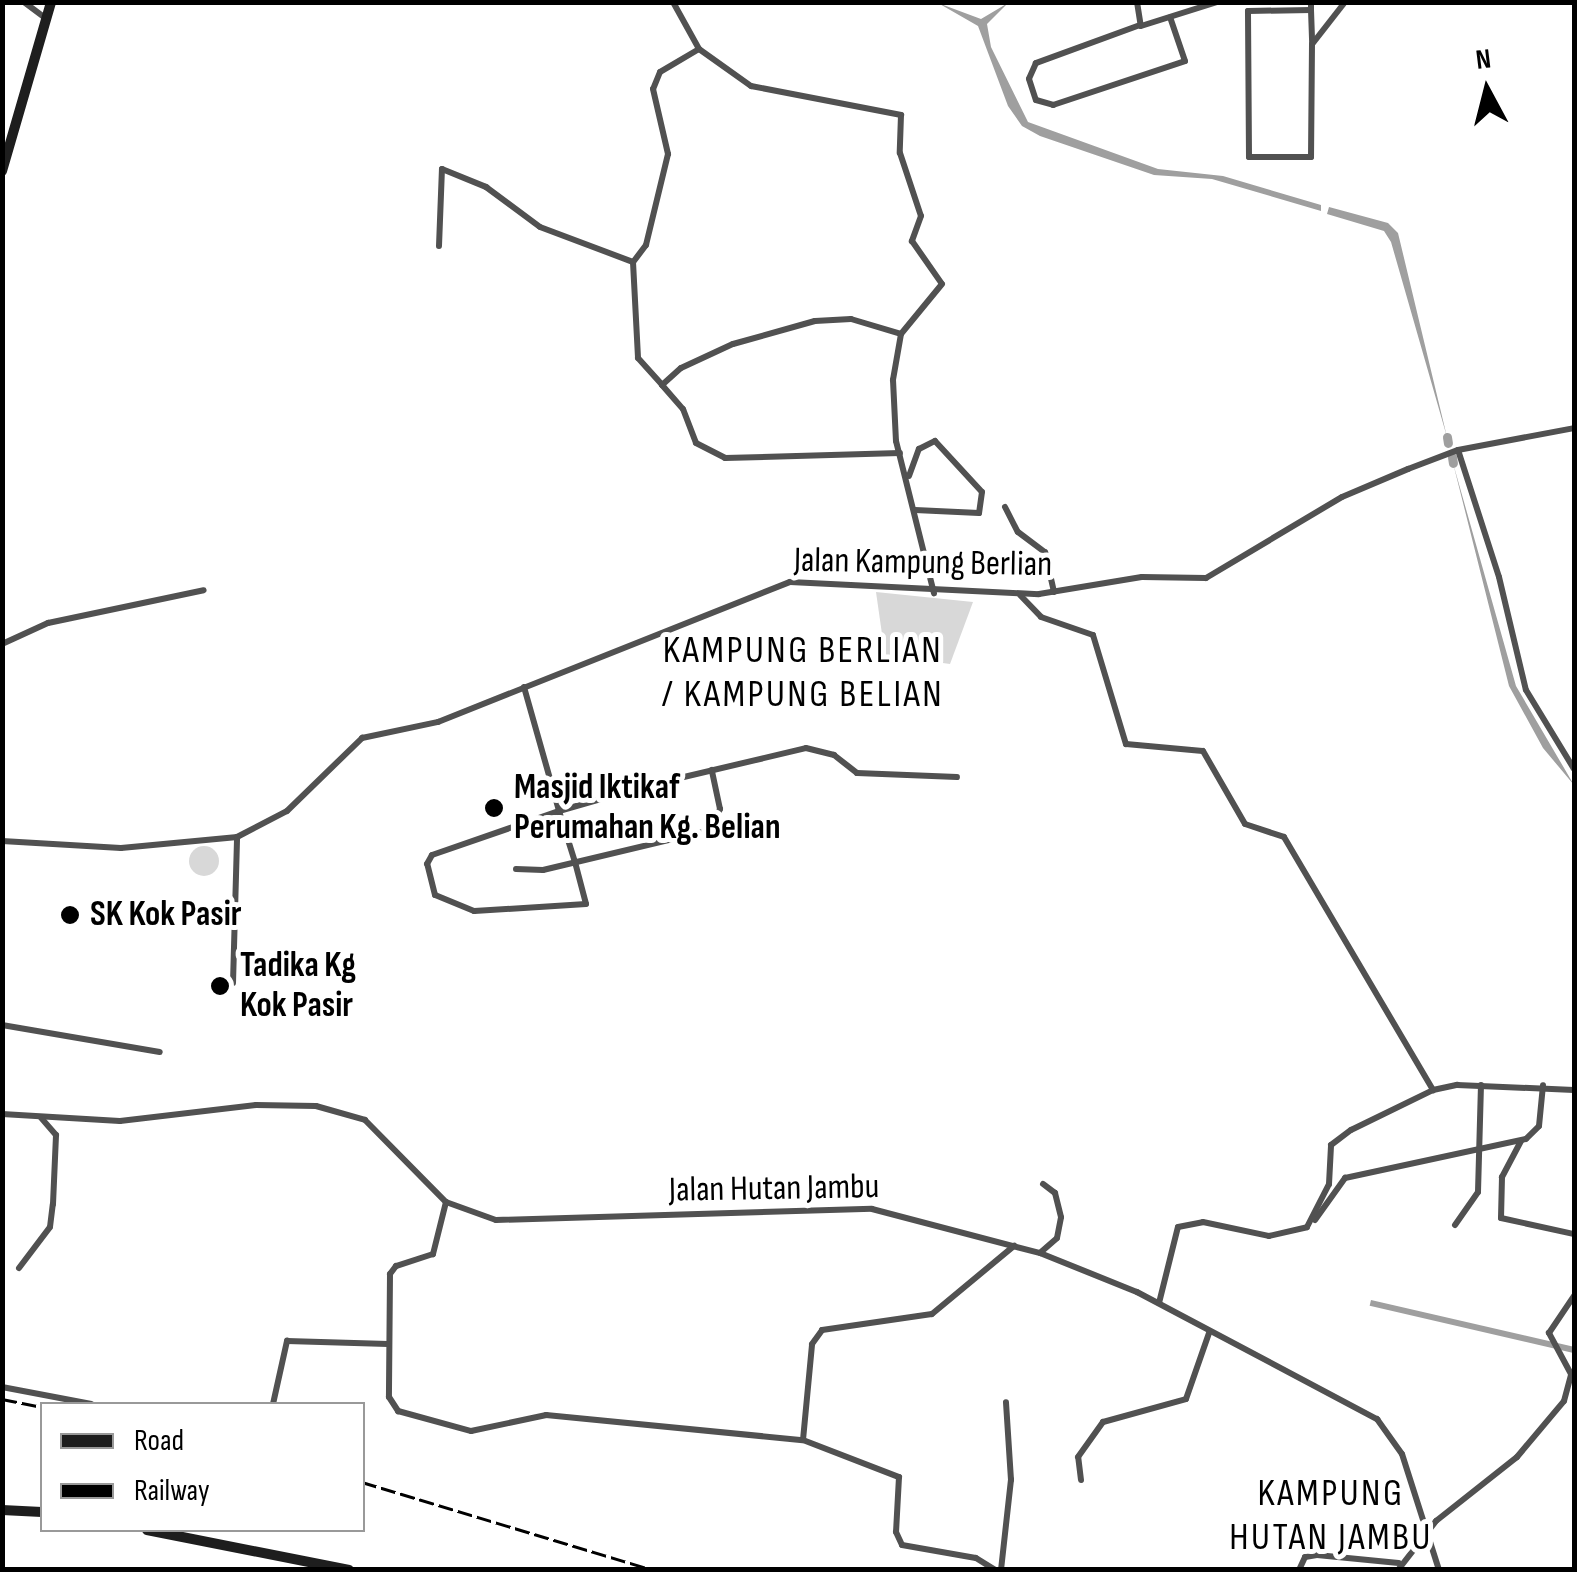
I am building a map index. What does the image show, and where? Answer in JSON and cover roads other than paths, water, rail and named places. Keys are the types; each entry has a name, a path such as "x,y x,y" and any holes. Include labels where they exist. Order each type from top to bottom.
{"street":[{"path":"24,2 46,19"},
{"path":"2,171 51,2"},
{"path":"673,2 700,49 751,86 901,115 903,165 921,216 912,240 942,288 901,334 893,380 900,453 934,594"},
{"path":"1137,2 1140,26"},
{"path":"1170,17 1185,61 1053,105 1036,100 1030,79 1036,63 1140,26 1218,2"},
{"path":"1312,44 1346,2"},
{"path":"1311,6 1312,157 1250,157 1248,11 1311,6"},
{"path":"700,49 656,78 653,102 668,154 647,242 633,262 632,340 638,358 683,409 696,443 725,458 900,453"},
{"path":"440,246 440,171 447,169 486,187 540,226 633,262"},
{"path":"662,385 681,368 733,344 814,321 851,319 901,334"},
{"name":"Jalan Kampung Berlian","path":"2,841 120,848 237,837 287,811 362,738 438,722 790,582 934,594 1019,594 1142,577 1206,578 1342,497 1458,450 1574,428"},
{"path":"908,482 919,448 935,441 982,492 979,513 915,510"},
{"path":"1458,450 1499,577 1526,690 1574,769"},
{"path":"1005,507 1018,532 1045,552 1054,592"},
{"path":"2,644 48,623 204,590"},
{"path":"1019,594 1041,617 1093,635 1126,744 1202,751 1245,824 1284,838 1432,1090"},
{"path":"524,687 560,811 575,862 586,904 474,911 432,891 432,855 560,811 806,748 834,755 857,773 957,777"},
{"path":"516,869 575,862 711,830 720,809 712,770"},
{"path":"233,983 237,837"},
{"path":"2,1025 160,1052"},
{"path":"1456,1225 1474,1205 1482,1149 1481,1085"},
{"path":"1306,1227 1329,1184 1331,1145 1432,1090 1481,1085 1543,1085 1574,1090"},
{"path":"1543,1085 1539,1126 1521,1141 1502,1177 1501,1218 1574,1234"},
{"path":"2,1114 120,1121 292,1104 330,1109 381,1132 446,1202 434,1254 396,1266 390,1274 388,1344 394,1407 471,1431 546,1415 803,1440 898,1477 896,1532 902,1545 976,1558 998,1570 1010,1480 1006,1402"},
{"path":"18,1268 50,1227 54,1204 56,1135 40,1117"},
{"path":"1159,1303 1178,1227 1203,1222 1269,1236 1306,1227 1345,1178 1521,1141"},
{"path":"1040,1253 1061,1225 1058,1198 1043,1184"},
{"name":"Jalan Hutan Jambu","path":"446,1202 514,1222 872,1209 1040,1253 1159,1303 1388,1429 1402,1454 1424,1536 1439,1570"},
{"path":"803,1440 812,1344 822,1330 932,1314 1015,1245"},
{"path":"1299,1570 1305,1558 1316,1555 1399,1566 1424,1536 1517,1457 1564,1401 1570,1374 1550,1338 1551,1322 1574,1296"},
{"path":"1081,1480 1078,1457 1103,1422 1186,1399 1209,1333"},
{"path":"273,1402 287,1341 388,1344"},
{"path":"2,1387 81,1402"},
{"path":"2,1510 40,1512"},
{"path":"157,1532 349,1570"}],"waterway":[{"path":"1447,437 1448,443"},
{"path":"1452,457 1453,463"}],"railway":[{"path":"2,1399 40,1407"},
{"path":"365,1483 653,1570"}],"place":[{"name":"Masjid Iktikaf Perumahan Kg. Belian","path":"494,808"},
{"name":"SK Kok Pasir","path":"70,915"},
{"name":"Tadika Kg Kok Pasir","path":"220,986"}],"district":[{"name":"KAMPUNG BERLIAN / KAMPUNG BELIAN","path":"803,673"},
{"name":"KAMPUNG HUTAN JAMBU","path":"1331,1516"}]}
